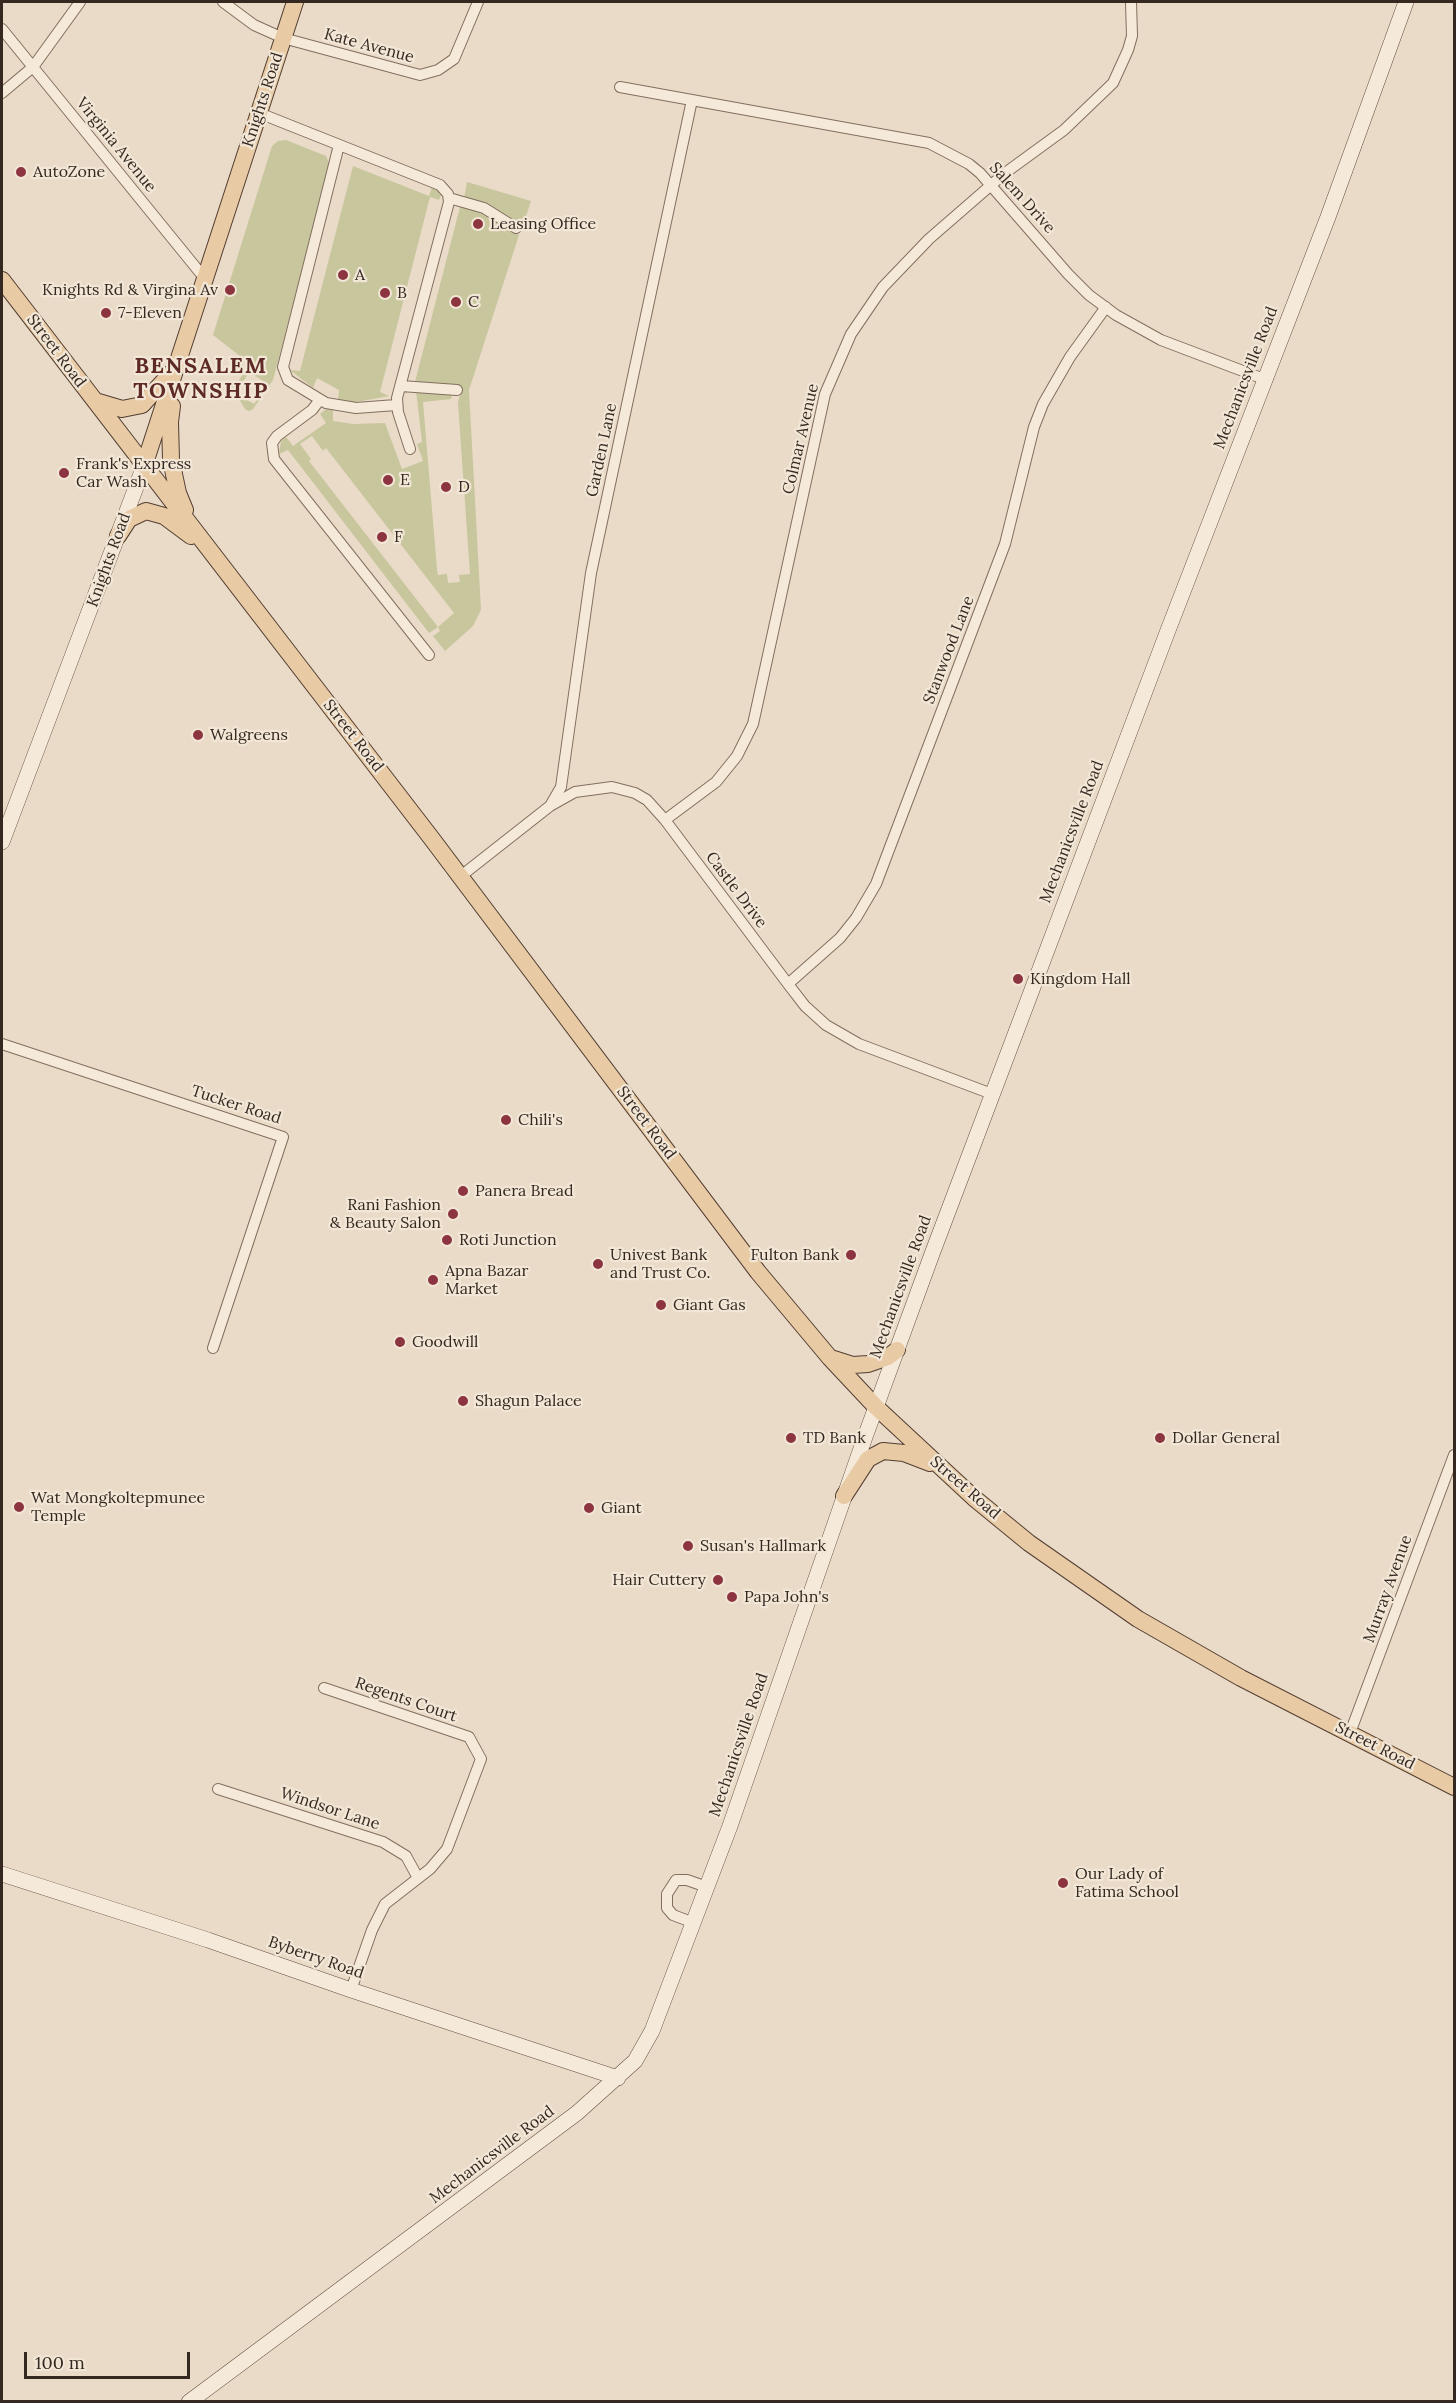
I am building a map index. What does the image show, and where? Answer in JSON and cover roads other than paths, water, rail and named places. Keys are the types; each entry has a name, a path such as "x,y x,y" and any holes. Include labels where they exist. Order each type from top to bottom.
{"main road":[{"name":"Knights Road","path":"144,466 295,2"},
{"name":"Street Road","path":"2,279 461,876 758,1272 830,1358 876,1407 939,1468 1029,1543 1138,1619 1241,1678 1455,1787"},
{"path":"95,401 122,409 142,405 158,390 179,363"},
{"path":"179,363 170,422 171,460 178,493 197,535"},
{"path":"118,536 129,519 137,513 155,512 209,550"},
{"path":"830,1358 853,1365 868,1364 888,1357 897,1350"},
{"path":"844,1496 868,1460 883,1451 904,1453 939,1468"}],"street":[{"path":"2,93 33,67 80,2"},
{"name":"Kate Avenue","path":"223,2 254,25 283,38 420,75 438,70 454,59 478,2"},
{"name":"Colmar Avenue","path":"664,820 716,782 737,756 753,724 825,394 851,334 883,287 902,266 991,184 1064,130 1113,83 1132,36 1131,2"},
{"name":"Mechanicsville Road","path":"189,2402 577,2113 635,2061 652,2031 694,1923 844,1496 992,1094 1371,104 1406,2"},
{"name":"Virginia Avenue","path":"2,29 206,280"},
{"name":"Salem Drive","path":"620,87 929,142 969,164 991,184 1068,274 1106,307 1139,329 1161,340 1264,379"},
{"name":"Garden Lane","path":"550,807 561,787 591,573 692,100"},
{"path":"259,113 440,185 449,198 484,208 516,228"},
{"path":"339,145 283,367 288,380 319,401 356,408 396,405"},
{"path":"410,449 396,405 449,198"},
{"name":"Stanwood Lane","path":"788,984 840,938 856,918 876,884 1005,544 1037,420 1052,385 1106,307"},
{"path":"401,386 457,390"},
{"path":"319,401 312,410 277,436 272,443 274,459 429,655"},
{"name":"Knights Road","path":"2,842 144,466"},
{"name":"Castle Drive","path":"461,876 550,807 575,792 612,787 635,793 647,800 664,820 805,1006 845,1037 992,1094"},
{"name":"Tucker Road","path":"2,1044 283,1137 213,1348"},
{"name":"Murray Avenue","path":"1350,1733 1455,1455"},
{"name":"Regents Court","path":"324,1688 469,1737 479,1751 481,1759 447,1849 439,1861 385,1904 372,1930 351,1990"},
{"name":"Windsor Lane","path":"218,1789 382,1842 406,1856 418,1878"},
{"name":"Byberry Road","path":"2,1874 208,1940 618,2078"},
{"path":"694,1923 673,1915 667,1908 667,1894 676,1880 687,1880 707,1887"}],"place":[{"name":"AutoZone","path":"21,172"},
{"name":"Leasing Office","path":"478,224"},
{"name":"A","path":"343,275"},
{"name":"Knights Rd & Virgina Av","path":"230,290"},
{"name":"B","path":"385,293"},
{"name":"C","path":"456,302"},
{"name":"7-Eleven","path":"106,313"},
{"name":"Frank's Express Car Wash","path":"64,473"},
{"name":"E","path":"388,480"},
{"name":"D","path":"446,487"},
{"name":"F","path":"382,537"},
{"name":"Walgreens","path":"198,735"},
{"name":"Kingdom Hall","path":"1018,979"},
{"name":"Chili's","path":"506,1120"},
{"name":"Panera Bread","path":"463,1191"},
{"name":"Rani Fashion & Beauty Salon","path":"453,1214"},
{"name":"Roti Junction","path":"447,1240"},
{"name":"Fulton Bank","path":"851,1255"},
{"name":"Univest Bank and Trust Co.","path":"598,1264"},
{"name":"Apna Bazar Market","path":"433,1280"},
{"name":"Giant Gas","path":"661,1305"},
{"name":"Goodwill","path":"400,1342"},
{"name":"Shagun Palace","path":"463,1401"},
{"name":"TD Bank","path":"791,1438"},
{"name":"Dollar General","path":"1160,1438"},
{"name":"Wat Mongkoltepmunee Temple","path":"19,1507"},
{"name":"Giant","path":"589,1508"},
{"name":"Susan's Hallmark","path":"688,1546"},
{"name":"Hair Cuttery","path":"718,1580"},
{"name":"Papa John's","path":"732,1597"},
{"name":"Our Lady of Fatima School","path":"1063,1883"}],"district":[{"name":"BENSALEM TOWNSHIP","path":"201,380"}]}
